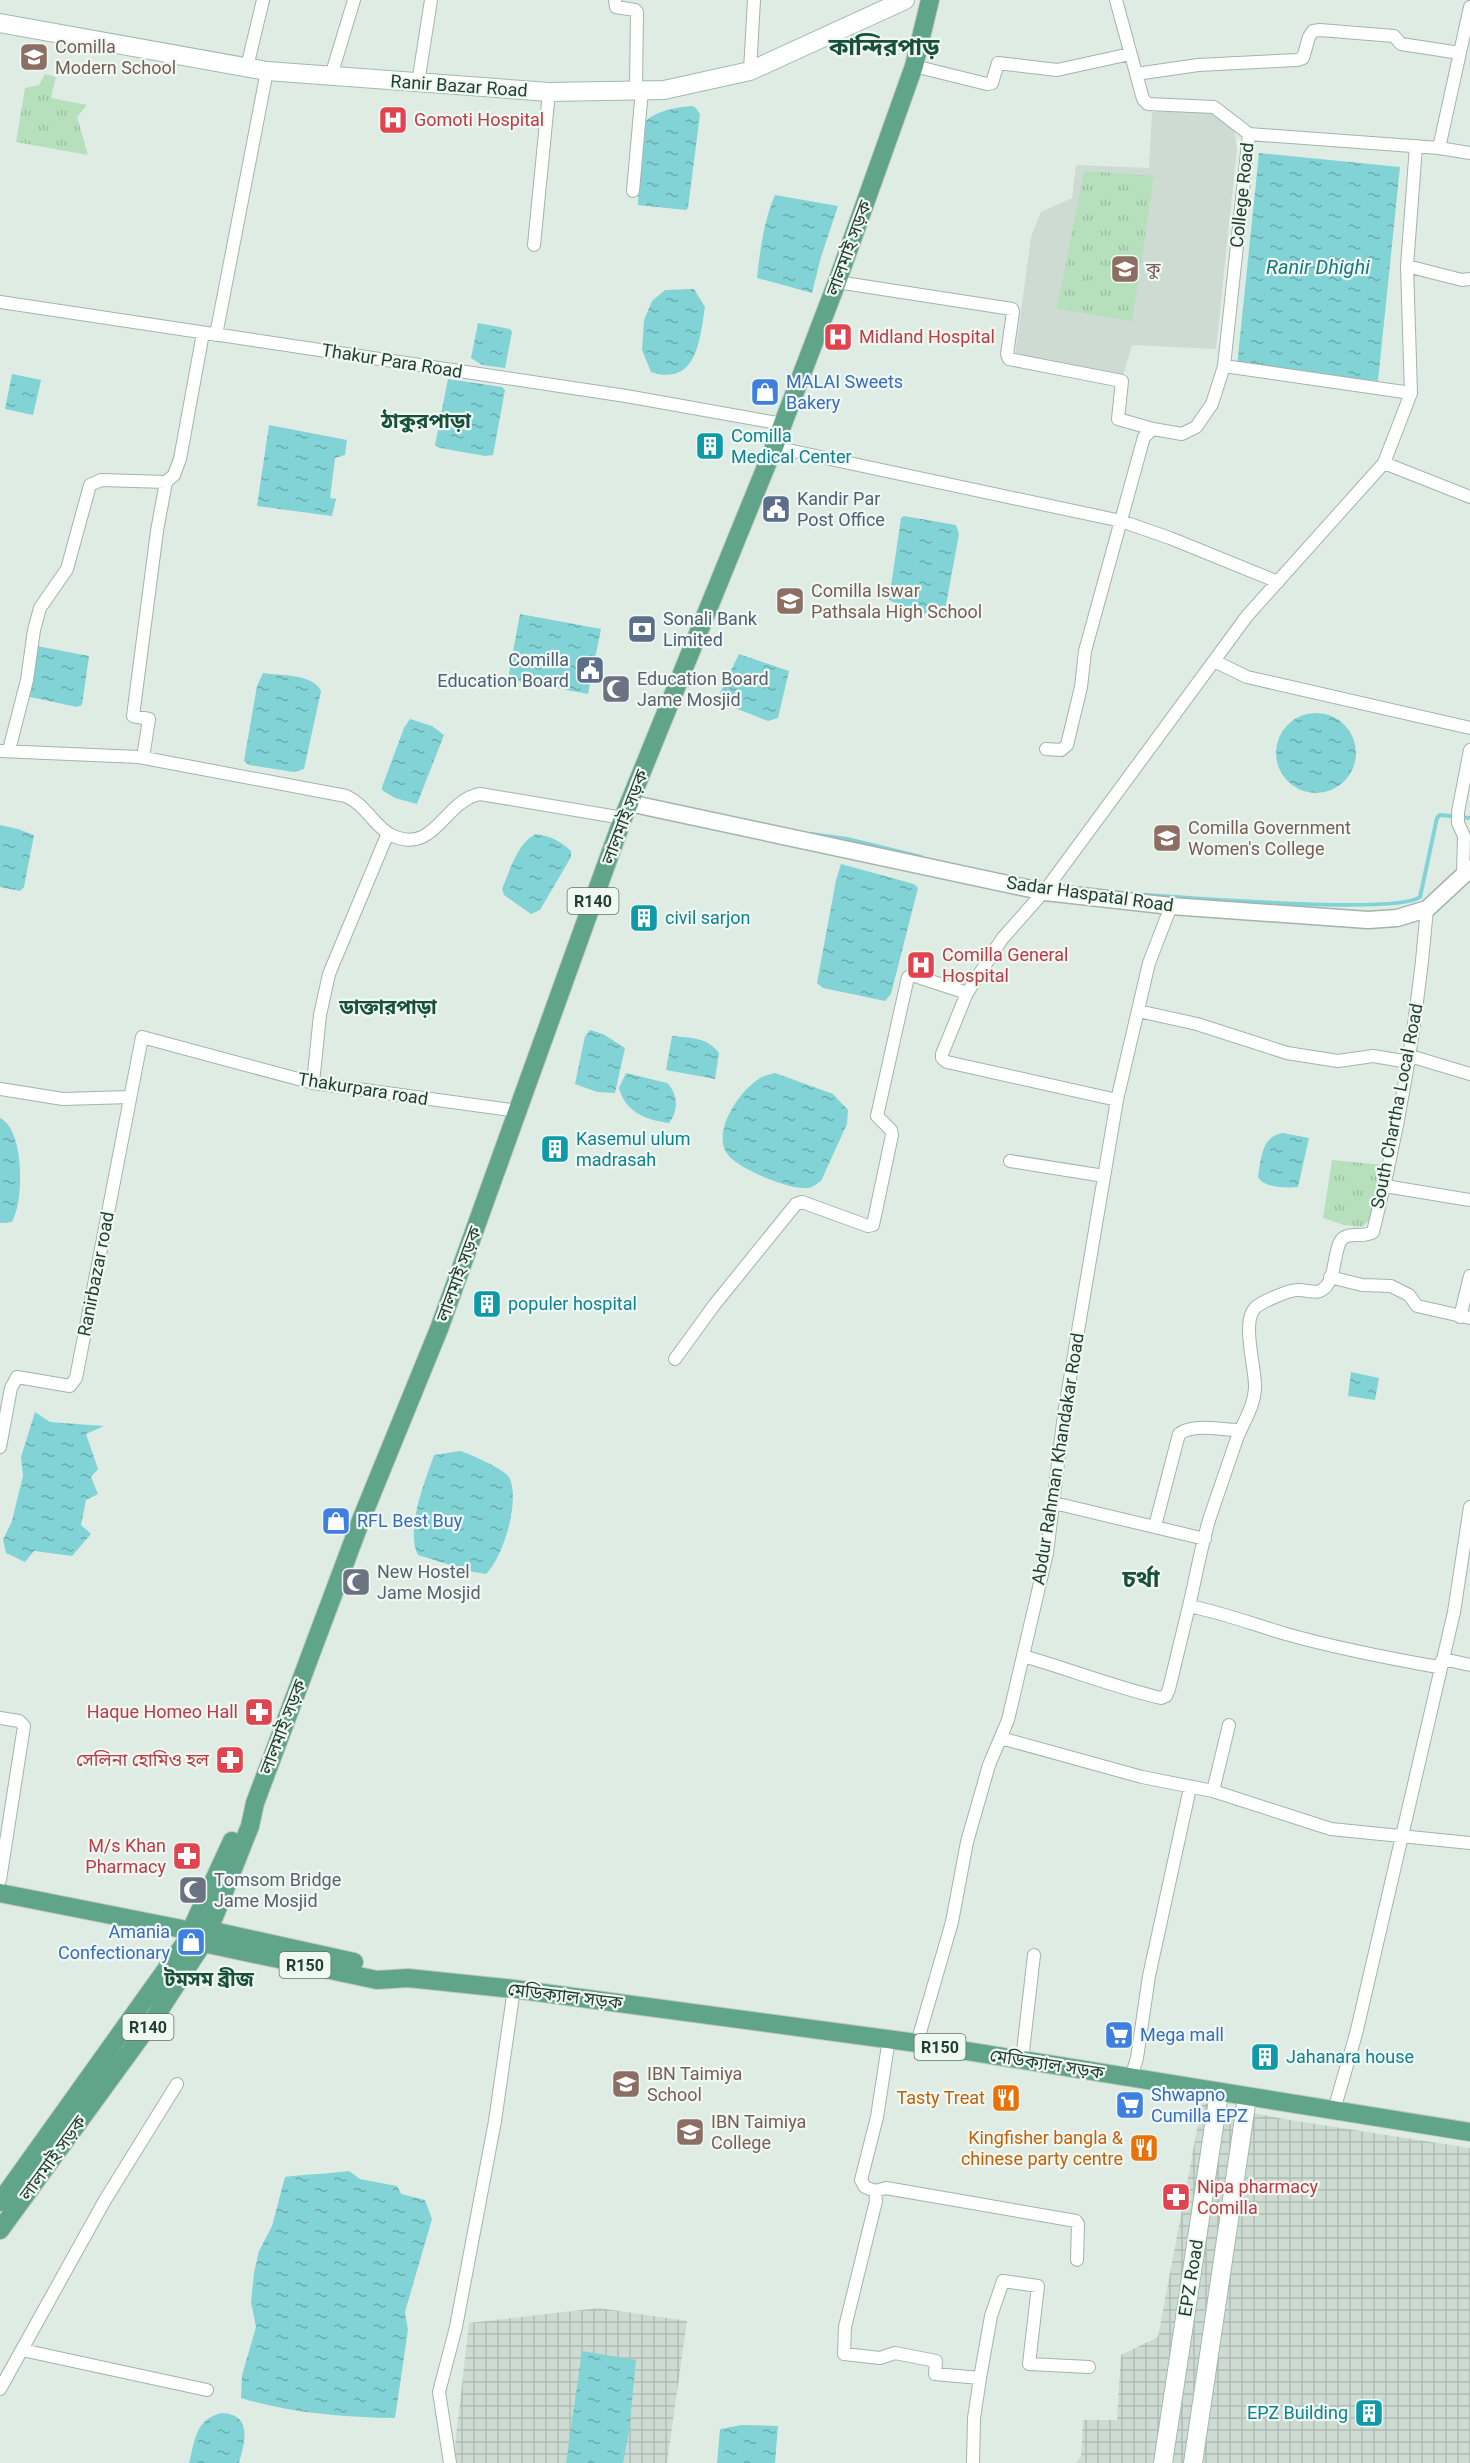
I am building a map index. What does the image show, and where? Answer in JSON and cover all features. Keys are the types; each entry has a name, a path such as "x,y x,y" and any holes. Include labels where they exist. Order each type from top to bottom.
{"main road":[{"name":"Ranir Bazar Road","path":"0,23 267,71 549,92 664,90 750,71 905,0"},
{"name":"লালমাই সড়ক","path":"0,2230 11,2196 198,1937 237,1831 255,1803 361,1520 439,1329 626,811 774,447 837,282 914,66 930,0"},
{"name":"R150","path":"0,1893 198,1937"},
{"name":"R150","path":"0,1904 198,1937"},
{"name":"মেডিক্যাল সড়ক","path":"198,1937 291,1955 377,1980 408,1978 514,1989 889,2039 1470,2132"},
{"name":"EPZ Road","path":"1163,2463 1218,2093"},
{"name":"EPZ Road","path":"1193,2463 1247,2097"}],"street":[{"path":"247,67 263,0"},
{"path":"331,76 354,0"},
{"path":"418,83 431,0"},
{"path":"615,0 616,7 635,9 637,12 639,90 633,191"},
{"path":"750,71 754,0"},
{"name":"College Road","path":"837,282 1012,309 1007,354 1010,359 1122,381 1118,419 1182,434 1196,427 1212,404 1224,366 1249,134 1214,107 1148,104 1143,99 1116,0"},
{"path":"1439,148 1470,7"},
{"path":"1136,74 1198,65 1298,60 1303,58 1313,31 1320,30 1394,36 1401,44 1460,54"},
{"path":"914,66 987,84 992,83 998,63 1057,70 1130,54"},
{"path":"267,71 210,334 174,476 166,482 101,480 90,485 67,569 40,608 34,630 27,680 4,751 143,758 346,796 358,802 388,833 407,841 422,838 434,830 460,801 480,794 626,811"},
{"path":"534,245 549,92"},
{"path":"1249,134 1416,146 1470,153"},
{"path":"1117,1100 947,1062 942,1058 942,1054 967,993 1002,939 1046,890 1247,616 1384,463 1411,393 1407,266 1416,146"},
{"path":"1407,266 1462,280 1470,279"},
{"name":"Thakur Para Road","path":"0,302 626,396 783,424"},
{"path":"1224,366 1411,393"},
{"path":"1046,749 1061,750 1067,745 1081,687 1085,651 1144,437 1153,429"},
{"path":"774,447 1121,521 1170,538 1278,582"},
{"path":"1384,463 1470,497"},
{"path":"143,758 149,719 134,716 157,531 166,482"},
{"path":"1214,661 1247,677 1470,729"},
{"path":"1467,872 1467,837 1458,817 1470,750"},
{"name":"Sadar Haspatal Road","path":"626,811 1046,890 1171,906 1368,920 1397,918 1427,909 1467,872"},
{"path":"312,1083 320,1015 329,974 388,833"},
{"name":"Abdur Rahman Khandakar Road","path":"917,2043 952,1922 967,1842 989,1765 1008,1720 1047,1553 1064,1414 1117,1100 1149,963 1171,906"},
{"name":"South Chartha Local Road","path":"1330,1277 1340,1242 1344,1237 1368,1235 1373,1232 1385,1186 1409,1059 1427,909"},
{"path":"675,1359 715,1304 796,1204 802,1202 868,1226 873,1225 892,1135 891,1130 877,1116 905,982 912,975 967,993"},
{"path":"1138,1011 1197,1024 1287,1053 1338,1061 1373,1056 1409,1059 1470,1074"},
{"name":"Thakurpara road","path":"142,1037 312,1083 518,1111"},
{"name":"Ranirbazar road","path":"0,1447 11,1388 17,1377 70,1386 76,1378 142,1037"},
{"path":"0,1089 63,1099 130,1097"},
{"path":"1010,1161 1104,1176"},
{"path":"1385,1186 1470,1200"},
{"path":"1023,1656 1059,1666 1120,1689 1161,1698 1166,1696 1205,1539 1239,1430 1249,1414 1255,1389 1249,1329 1251,1315 1255,1308 1295,1290 1318,1292 1324,1288 1330,1277 1362,1285 1391,1286 1408,1295 1417,1306 1465,1317 1470,1276"},
{"path":"1155,1526 1179,1434 1185,1430 1194,1429 1239,1430"},
{"path":"1054,1503 1205,1539"},
{"path":"1334,2110 1356,2034 1454,1612 1470,1507"},
{"path":"1189,1606 1225,1613 1286,1634 1381,1657 1438,1667 1443,1659"},
{"path":"1443,1659 1470,1665"},
{"path":"0,1718 19,1721 24,1726 0,1880"},
{"path":"1213,1791 1229,1725"},
{"path":"1001,1738 1052,1754 1190,1788 1213,1791 1331,1828 1470,1843"},
{"path":"1131,2078 1137,2058 1149,1976 1190,1788"},
{"path":"1022,2060 1034,1954"},
{"path":"450,2463 439,2392 456,2327 493,2132 514,1989"},
{"path":"889,2039 878,2117 861,2180 865,2187 875,2191 886,2188 1076,2221 1078,2224 1077,2260"},
{"path":"0,2389 105,2200 177,2084"},
{"path":"875,2191 873,2212 845,2327 844,2354 880,2358 896,2353 920,2357 936,2361 935,2374 980,2378"},
{"path":"973,2463 974,2418 980,2378 991,2316 1003,2281 1038,2286 1029,2364 1089,2367"},
{"path":"22,2350 207,2390"}],"shaded area":[{"name":"কু","path":"1206,111 1222,117 1234,128 1237,148 1216,349 1132,345 1123,376 1015,356 1031,237 1041,212 1072,198 1076,165 1149,168 1152,112"},
{"path":"1202,2103 1290,2120 1470,2148 1470,2463 1076,2463 1081,2457 1083,2420 1117,2420 1121,2355 1158,2337"},
{"path":"599,2308 687,2321 667,2463 453,2463 469,2323"}],"green space":[{"path":"45,74 56,77 51,98 87,105 77,117 88,155 16,142 25,88 39,85"},
{"path":"1084,171 1154,176 1132,321 1057,309"},
{"path":"1332,1160 1384,1165 1370,1220 1362,1227 1344,1225 1323,1218"}],"water":[{"path":"695,107 700,114 688,208 686,210 638,205 646,121 661,112"},
{"name":"Ranir Dhighi","path":"1259,153 1400,167 1378,381 1237,366"},
{"path":"775,195 838,206 812,293 757,278 765,225"},
{"path":"694,289 705,307 698,346 693,357 678,373 666,375 651,372 642,350 644,320 652,301 665,290"},
{"path":"478,323 510,329 512,332 505,368 482,365 471,358"},
{"path":"12,374 41,380 33,415 5,409"},
{"path":"448,379 502,387 505,390 493,455 485,456 440,448 435,445"},
{"path":"269,425 347,440 345,455 335,458 330,498 336,499 332,516 257,506"},
{"path":"904,516 956,525 959,534 944,616 913,612 889,600 901,518"},
{"path":"520,614 601,629 588,694 508,679"},
{"path":"37,646 89,656 82,705 77,707 30,697"},
{"path":"739,654 789,671 778,718 768,721 730,706 718,697"},
{"path":"263,673 303,678 317,685 321,691 304,769 294,772 249,765 244,761 257,686"},
{"path":"1316,713 1331,716 1344,725 1353,738 1356,753 1353,768 1344,781 1331,790 1316,793 1301,790 1288,781 1279,768 1276,753 1279,738 1288,725 1301,716"},
{"path":"410,719 432,726 444,735 417,804 395,798 382,790 404,728"},
{"path":"0,825 34,835 24,887 20,891 0,887"},
{"path":"536,834 563,844 571,851 571,857 540,910 531,914 504,895 502,889 519,851 529,838"},
{"path":"841,864 914,884 918,888 891,994 885,1001 823,988 817,983"},
{"path":"590,1030 603,1034 625,1048 615,1093 597,1092 575,1084 585,1036"},
{"path":"672,1036 698,1039 715,1048 719,1053 715,1079 666,1070"},
{"path":"626,1073 667,1083 671,1087 676,1108 669,1123 652,1120 631,1109 619,1088"},
{"path":"775,1073 833,1094 848,1110 847,1124 821,1181 811,1187 786,1185 752,1172 728,1155 723,1145 725,1123 737,1100 754,1083 764,1076"},
{"path":"0,1118 8,1125 14,1136 18,1151 20,1183 19,1199 12,1222 0,1223"},
{"path":"1283,1133 1309,1138 1298,1187 1270,1185 1258,1177 1261,1156 1266,1144 1276,1135"},
{"path":"1351,1372 1379,1378 1375,1400 1348,1396"},
{"path":"35,1412 50,1422 104,1426 86,1434 98,1469 91,1477 98,1494 86,1500 81,1525 91,1534 72,1556 34,1551 25,1562 6,1553 3,1540 12,1521 23,1476 21,1457"},
{"path":"460,1451 501,1470 509,1477 512,1487 511,1513 504,1542 486,1574 418,1555 415,1545 415,1519 434,1455"},
{"path":"349,2171 360,2179 397,2186 401,2194 425,2200 432,2219 405,2312 408,2330 395,2418 317,2413 241,2398 242,2375 256,2327 251,2302 254,2273 259,2251 272,2226 285,2177"},
{"path":"582,2351 636,2360 629,2432 623,2463 566,2463"},
{"path":"221,2413 238,2418 242,2423 244,2438 239,2463 189,2463 201,2426 212,2416"},
{"path":"742,2425 778,2426 775,2463 717,2463 720,2429"}],"waterway":[{"path":"1132,894 1330,905 1403,902 1420,897 1437,818 1440,815 1470,818"},
{"path":"811,834 847,839 921,857"}],"place":[{"name":"Comilla Modern School","path":"34,57"},
{"name":"Gomoti Hospital","path":"393,120"},
{"name":"কু","path":"1125,269"},
{"name":"Midland Hospital","path":"838,337"},
{"name":"MALAI Sweets Bakery","path":"765,392"},
{"name":"Comilla Medical Center","path":"710,446"},
{"name":"Kandir Par Post Office","path":"776,509"},
{"name":"Comilla Iswar Pathsala High School","path":"790,601"},
{"name":"Sonali Bank Limited","path":"642,629"},
{"name":"Comilla Education Board","path":"590,670"},
{"name":"Education Board Jame Mosjid","path":"616,689"},
{"name":"Comilla Government Women's College","path":"1167,838"},
{"name":"civil sarjon","path":"644,918"},
{"name":"Comilla General Hospital","path":"921,965"},
{"name":"Kasemul ulum madrasah","path":"555,1149"},
{"name":"populer hospital","path":"487,1304"},
{"name":"RFL Best Buy","path":"336,1521"},
{"name":"New Hostel Jame Mosjid","path":"356,1582"},
{"name":"Haque Homeo Hall","path":"259,1712"},
{"name":"সেলিনা হোমিও হল","path":"230,1760"},
{"name":"M/s Khan Pharmacy","path":"187,1856"},
{"name":"Tomsom Bridge Jame Mosjid","path":"193,1890"},
{"name":"Amania Confectionary","path":"191,1942"},
{"name":"Mega mall","path":"1119,2035"},
{"name":"Jahanara house","path":"1265,2057"},
{"name":"IBN Taimiya School","path":"626,2084"},
{"name":"Tasty Treat","path":"1006,2098"},
{"name":"Shwapno Cumilla EPZ","path":"1130,2105"},
{"name":"IBN Taimiya College","path":"690,2132"},
{"name":"Kingfisher bangla & chinese party centre","path":"1144,2148"},
{"name":"Nipa pharmacy Comilla","path":"1176,2197"},
{"name":"EPZ Building","path":"1369,2413"}],"district":[{"name":"কান্দিরপাড়","path":"884,47"},
{"name":"ঠাকুরপাড়া","path":"426,421"},
{"name":"ডাক্তারপাড়া","path":"388,1007"},
{"name":"চর্থা","path":"1141,1579"},
{"name":"টমসম ব্রীজ","path":"209,1979"}]}
